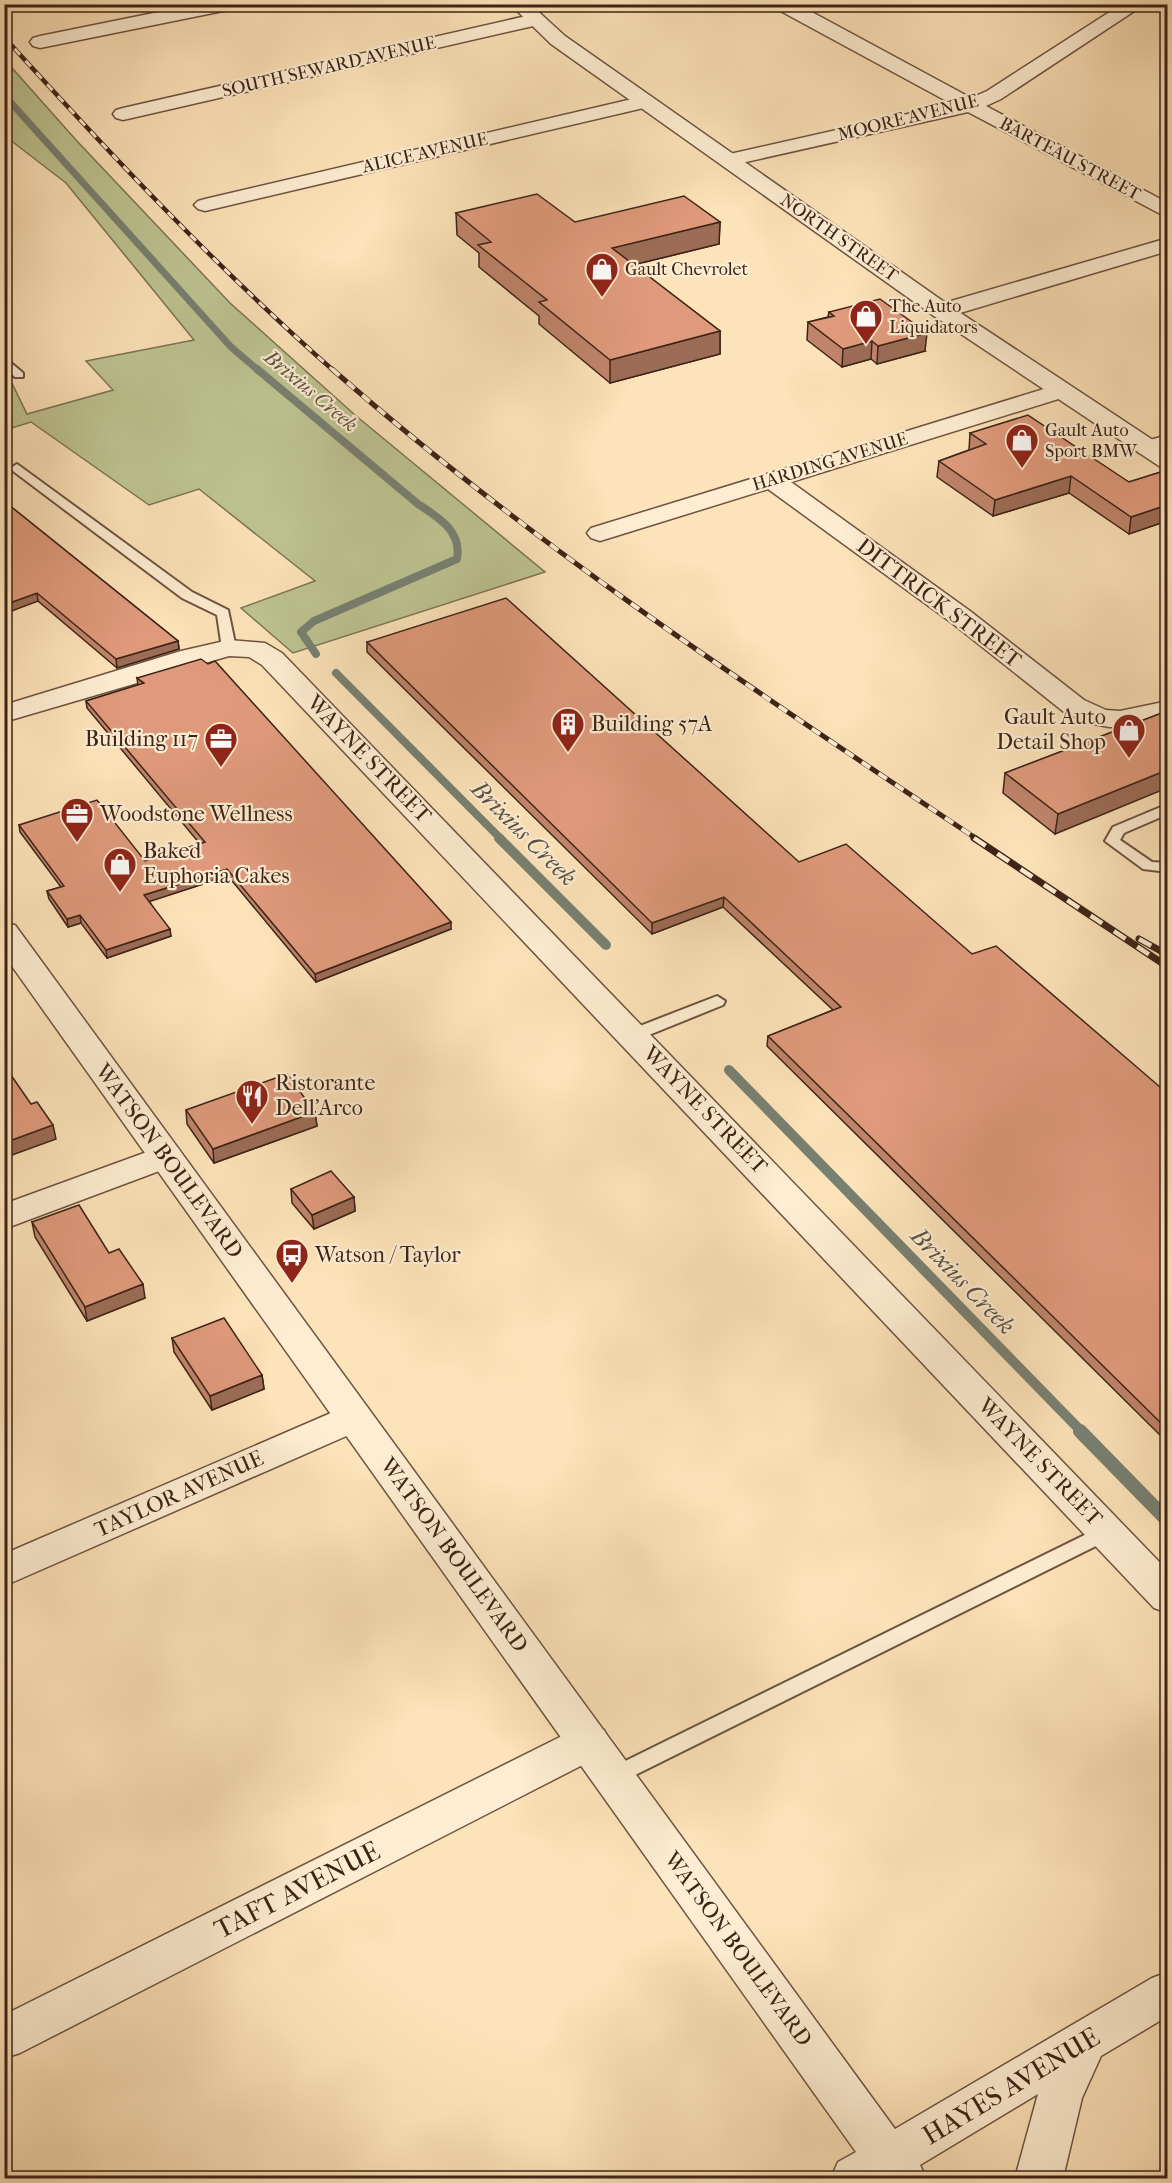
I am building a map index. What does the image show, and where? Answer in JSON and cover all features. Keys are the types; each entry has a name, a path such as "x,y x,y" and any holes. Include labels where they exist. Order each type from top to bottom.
{"street":[{"path":"40,42 228,4"},
{"name":"NORTH STREET","path":"519,4 535,20 645,102 942,311 1060,392 1161,450"},
{"name":"BARTEAU STREET","path":"782,4 1167,212"},
{"name":"MOORE AVENUE","path":"728,160 969,106 994,95 1136,4"},
{"name":"SOUTH SEWARD AVENUE","path":"123,114 535,20"},
{"name":"ALICE AVENUE","path":"204,205 645,102"},
{"path":"942,311 1167,244"},
{"name":"HARDING AVENUE","path":"600,533 1060,392"},
{"name":"DITTRICK STREET","path":"772,480 962,617 1074,706 1094,717 1108,720 1124,720 1167,709"},
{"path":"4,714 190,657 229,648"},
{"name":"WAYNE STREET","path":"229,648 255,649 272,659 1167,1597"},
{"name":"WATSON BOULEVARD","path":"6,936 614,1776 881,2172"},
{"path":"4,1217 166,1156"},
{"name":"TAYLOR AVENUE","path":"4,1571 354,1418"},
{"name":"TAFT AVENUE","path":"4,2038 589,1742"},
{"name":"HAYES AVENUE","path":"881,2172 1167,1992"},
{"path":"1039,2178 1059,2098 1084,2044"}],"lane":[{"path":"4,360 19,375"},
{"path":"17,468 187,596 223,613 229,648"},
{"path":"1167,808 1118,830 1112,841 1148,866 1167,868"},
{"path":"633,1035 717,1001"},
{"path":"614,1776 1107,1532"}],"green space":[{"path":"5,60 76,140 230,303 355,415 545,572 293,653 241,608 315,581 199,489 149,505 31,422 5,430 5,369 27,414 113,390 86,361 194,340 66,183 5,136"}],"building":[{"name":"Gault Chevrolet","path":"537,194 575,222 684,196 720,222 612,248 720,331 610,360 539,302 547,300 478,245 491,242 456,213"},
{"path":"880,299 927,333 878,346 872,341 843,349 808,322 834,316 829,312"},
{"path":"1028,415 1129,482 1167,470 1167,505 1131,517 1071,476 995,500 939,461 986,444 970,433"},
{"path":"4,501 178,641 116,659 37,593 4,605"},
{"path":"506,598 799,862 846,844 972,954 996,946 1167,1093 1167,1429 768,1036 841,1007 724,897 652,923 367,642"},
{"name":"Building 117","path":"201,659 208,664 215,661 451,922 315,974 227,869 144,895 170,929 106,950 80,915 67,919 47,891 64,886 19,825 97,800 145,861 205,842 86,701 144,683 137,678"},
{"name":"Gault Auto Detail Shop","path":"1167,711 1167,770 1058,814 1005,773"},
{"path":"4,1065 31,1104 37,1102 53,1125 4,1143"},
{"name":"Ristorante Dell’Arco","path":"287,1074 315,1112 213,1149 186,1110"},
{"path":"331,1171 354,1197 312,1215 291,1189"},
{"path":"79,1205 109,1253 119,1249 143,1284 85,1307 32,1222"},
{"path":"224,1318 262,1375 210,1396 172,1338"}],"waterway":[{"name":"Brixius Creek","path":"4,95 231,347 259,371"},
{"name":"Brixius Creek","path":"257,369 418,504 441,520 452,533 458,549 457,559 314,621 301,632 316,654"},
{"name":"Brixius Creek","path":"336,673 501,839"},
{"name":"Brixius Creek","path":"499,838 606,945"},
{"name":"Brixius Creek","path":"729,1070 1082,1432"},
{"name":"Brixius Creek","path":"1080,1431 1168,1521"}],"railway":[{"path":"4,37 83,124 205,250 334,371"},
{"path":"332,369 408,433 565,556 729,672 977,839"},
{"path":"974,838 1168,967"},
{"path":"1139,939 1168,955"}],"place":[{"name":"Gault Chevrolet","path":"602,298"},
{"name":"The Auto Liquidators","path":"866,345"},
{"name":"Gault Auto Sport BMW","path":"1022,469"},
{"name":"Building 57A","path":"568,753"},
{"name":"Gault Auto Detail Shop","path":"1129,759"},
{"name":"Building 117","path":"221,768"},
{"name":"Woodstone Wellness","path":"77,843"},
{"name":"Baked Euphoria Cakes","path":"120,893"},
{"name":"Ristorante Dell’Arco","path":"252,1125"},
{"name":"Watson / Taylor","path":"292,1284"}]}
